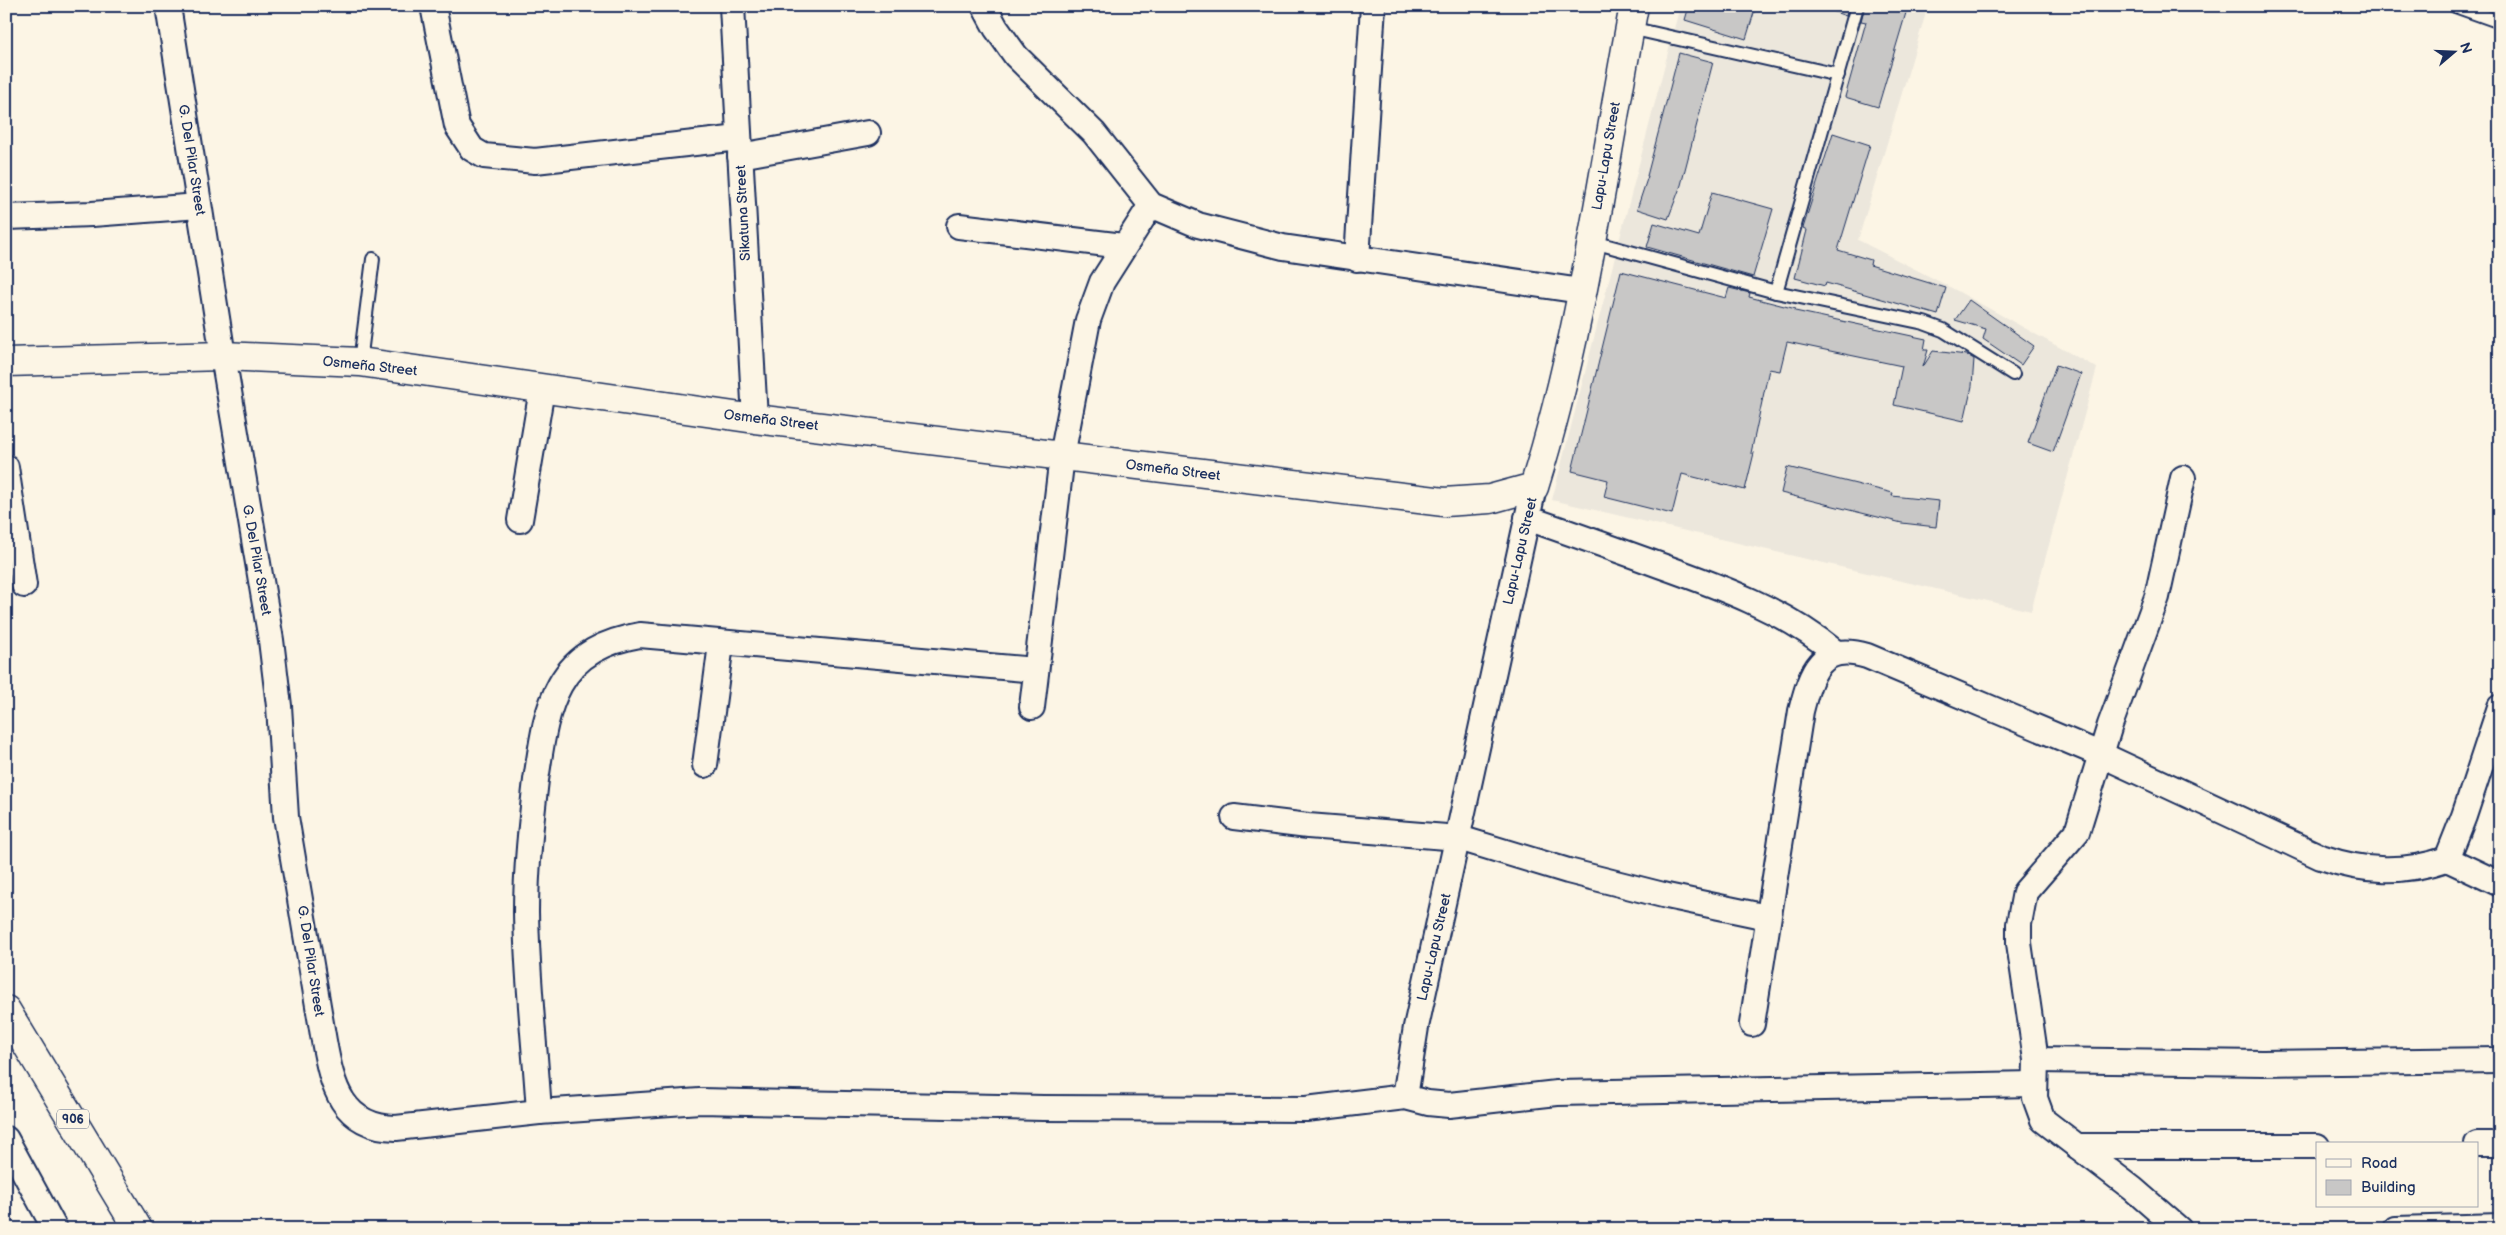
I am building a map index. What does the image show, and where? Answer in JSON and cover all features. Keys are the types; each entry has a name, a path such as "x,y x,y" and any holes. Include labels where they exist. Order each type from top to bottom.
{"street":[{"name":"G. Del Pilar Street","path":"168,6 223,356 271,640 279,706 286,817 330,1076 349,1110 363,1122 378,1127 396,1128 539,1112"},
{"path":"433,6 451,104 457,126 472,150 484,156 535,161 739,147 868,133"},
{"name":"Sikatuna Street","path":"732,6 755,419"},
{"path":"984,6 996,28 1016,56 1094,133 1151,205 1198,224 1239,237 1283,247 1581,291"},
{"path":"1357,259 1373,6"},
{"name":"Lapu-Lapu Street","path":"1405,1097 1416,1027 1459,838 1494,662 1534,487 1560,398 1632,17"},
{"path":"1032,707 1062,456 1088,320 1102,282 1122,246 1151,205"},
{"path":"6,217 92,214 199,206"},
{"path":"958,226 1122,246"},
{"name":"Osmeña Street","path":"6,362 223,356 360,362 755,419 1444,502 1490,499 1534,487"},
{"path":"520,520 542,389"},
{"path":"6,467 24,585"},
{"path":"2179,1229 2043,1120 2034,1098 2036,1060 2019,943 2022,901 2032,882 2077,832 2157,597 2182,478"},
{"path":"1527,518 1706,582 1772,611 1811,632 1835,652"},
{"path":"1036,670 722,644 640,635 597,647 574,667 560,685 550,708 542,741 531,825 526,912 539,1112 700,1101 1043,1108 1306,1108 1405,1097 1428,1103 1449,1104 1557,1094 2034,1084"},
{"path":"705,766 722,644"},
{"path":"1752,1024 1767,917 1801,711 1809,681 1820,664 1835,652 1851,652 1867,656 2102,755 2321,857 2347,866 2380,870 2427,866 2447,859 2500,884"},
{"path":"2447,859 2464,816 2500,707"},
{"path":"1234,816 1308,826 1459,838 1568,871 1667,896 1767,917"},
{"name":"906","path":"6,1010 138,1229"},
{"path":"2036,1060 2263,1063 2500,1060"},
{"path":"6,1139 55,1229"},
{"path":"2478,1144 2500,1144"},
{"path":"2077,1146 2316,1146"},
{"path":"2396,1229 2500,1226"}],"lane":[{"path":"1776,292 1857,6"},
{"path":"2455,6 2500,22"},
{"path":"1632,17 1838,75"},
{"path":"1590,241 1776,292 1937,328 2013,374"},
{"path":"360,362 373,259"}],"shaded area":[{"path":"1680,6 1928,6 1858,240 1950,287 2097,368 2031,611 1552,500"}],"building":[{"path":"1689,6 1756,6 1746,39 1685,20"},
{"path":"1827,6 1848,6 1846,16 1826,9"},
{"path":"1865,6 1908,6 1878,107 1845,97 1866,22 1861,21"},
{"path":"1679,53 1713,62 1681,185 1668,219 1637,209 1648,176"},
{"path":"1833,133 1870,145 1838,250 1871,260 1870,265 1946,288 1938,315 1826,283 1825,286 1795,278 1807,230 1803,228"},
{"path":"1712,192 1773,209 1753,277 1647,247 1654,223 1699,236"},
{"path":"1621,271 1726,298 1729,288 1750,293 1749,297 1796,309 1795,311 1926,339 1924,350 1928,350 1923,367 1933,351 1967,355 1974,359 1972,386 1964,421 1894,405 1902,366 1787,342 1780,371 1769,369 1751,453 1754,453 1745,490 1682,474 1672,514 1604,497 1608,480 1572,471"},
{"path":"1969,300 2034,346 2021,365 1983,339 1986,329 1955,320"},
{"path":"2056,365 2081,374 2053,452 2028,443"},
{"path":"1787,467 1893,493 1892,496 1939,501 1936,527 1902,523 1781,493"}]}
